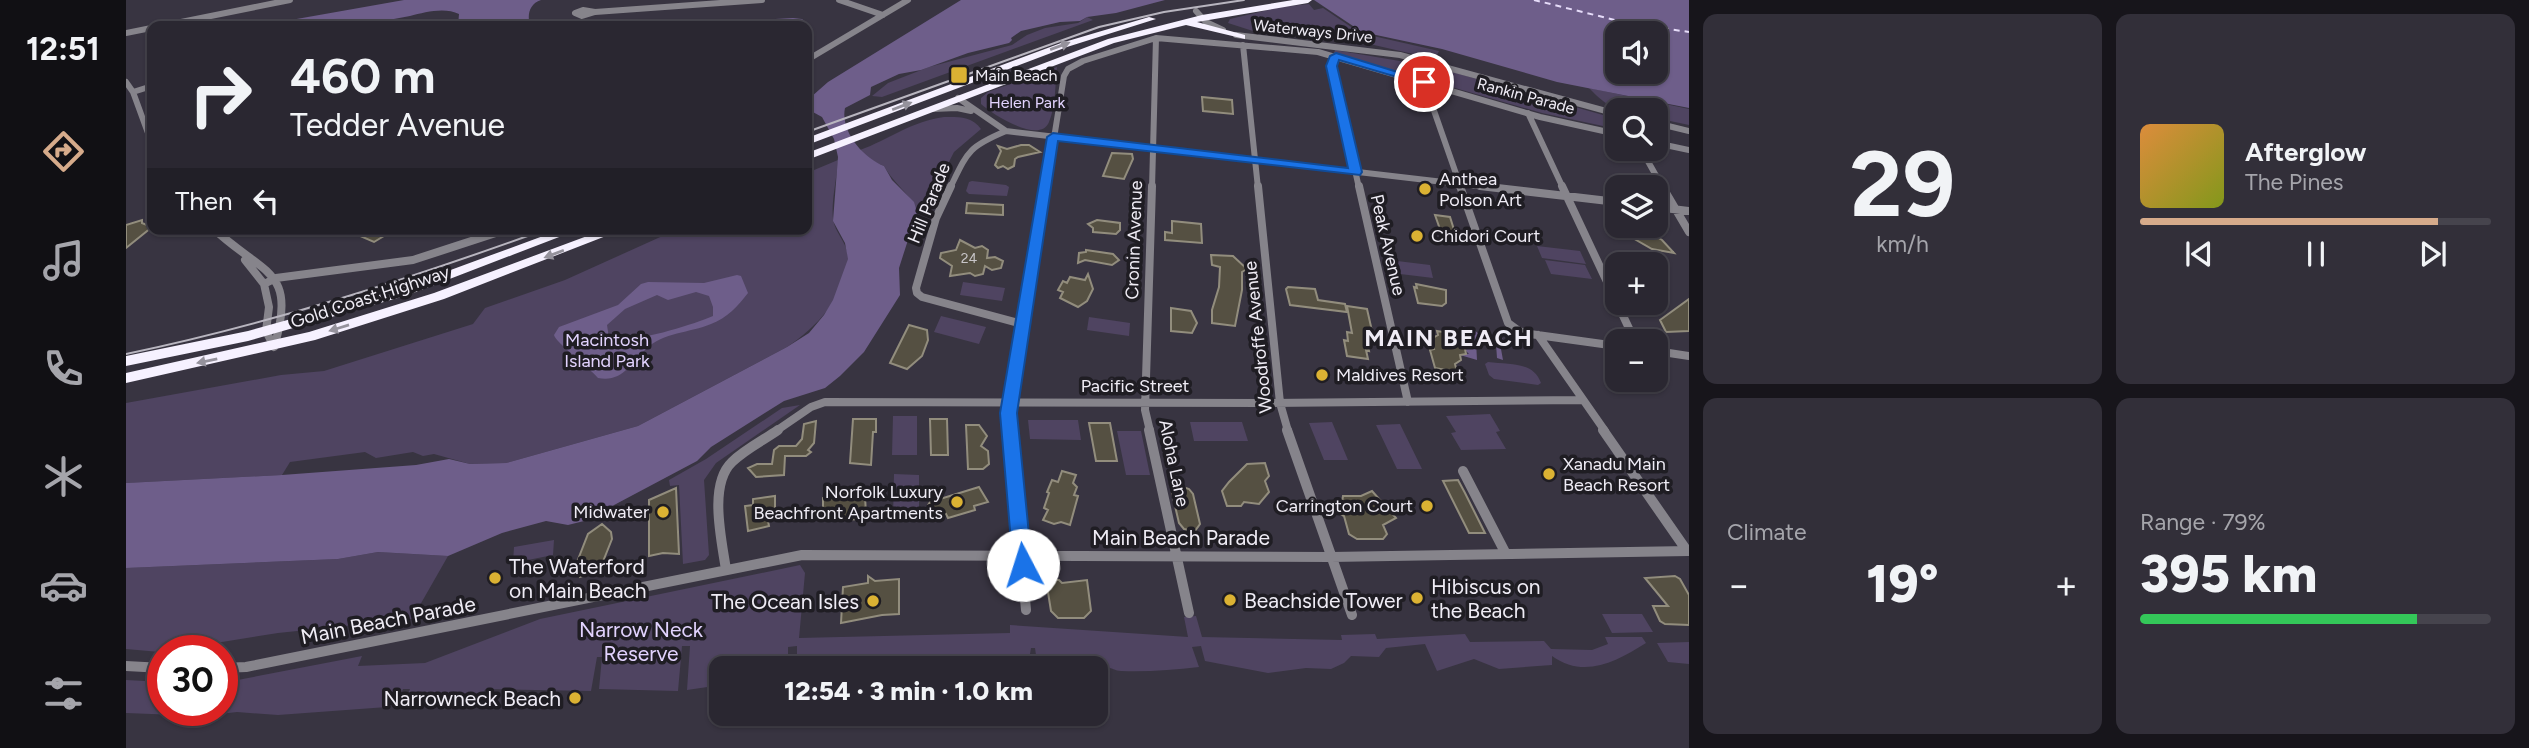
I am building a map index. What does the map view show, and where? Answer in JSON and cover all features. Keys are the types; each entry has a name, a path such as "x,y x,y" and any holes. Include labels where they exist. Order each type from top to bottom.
{"highway":[{"path":"812,140 1064,45 1119,28 1282,0"},
{"path":"812,155 1111,41 1187,22 1201,14 1233,12 1306,0"},
{"path":"1223,26 1222,22 1233,12"},
{"path":"1187,22 1242,41"},
{"name":"Gold Coast Highway","path":"126,361 266,331 403,292 558,235"},
{"name":"Gold Coast Highway","path":"126,378 274,346 426,301 602,235"}],"street":[{"path":"186,21 290,0"},
{"path":"595,12 762,0"},
{"path":"839,0 883,15"},
{"path":"812,56 908,0"},
{"name":"Waterways Drive","path":"1201,14 1223,26 1262,36 1353,45 1414,55 1545,92 1587,107"},
{"name":"Waterways Drive","path":"1201,14 1216,27 1242,41 1400,55 1605,111"},
{"path":"126,33 147,29"},
{"name":"Rankin Parade","path":"1053,137 1064,76 1068,69 1083,61 1156,38 1242,41 1336,56 1528,113 1605,131"},
{"name":"Cronin Avenue","path":"1145,402 1156,38"},
{"name":"Woodroffe Avenue","path":"1242,41 1280,403 1352,615"},
{"name":"Peak Avenue","path":"1336,56 1332,66 1408,402"},
{"path":"126,82 133,92 147,130"},
{"path":"1424,82 1506,319 1519,331 1605,344"},
{"path":"980,113 976,100 989,86"},
{"path":"133,92 147,88"},
{"path":"958,98 1006,131 1605,201"},
{"path":"928,110 957,108 980,113"},
{"path":"1528,113 1605,278"},
{"path":"1668,126 1689,131"},
{"name":"Hill Parade","path":"1006,131 977,143 968,152 936,218 916,288 917,293 932,300 1023,324"},
{"path":"1026,610 1009,413 1053,137"},
{"path":"1668,146 1689,150"},
{"path":"1648,161 1689,232"},
{"path":"1668,208 1689,211"},
{"path":"220,235 264,284 269,307 266,331 274,346"},
{"path":"264,284 276,278 438,254 491,235"},
{"path":"239,253 276,278 283,293 282,327 274,346"},
{"path":"283,293 287,286 296,280 320,272"},
{"path":"1538,335 1688,551"},
{"path":"1668,353 1689,356"},
{"name":"Pacific Street","path":"726,570 719,484 723,472 732,462 817,404 835,400 1280,403 1582,400"},
{"name":"Aloha Lane","path":"1145,402 1189,613"},
{"path":"1463,471 1506,554"},
{"name":"Main Beach Parade","path":"238,667 804,555 1332,557 1688,551"},
{"path":"126,666 147,667"}],"green space":[{"path":"1309,4 1314,10 1323,8 1360,33 1439,51 1435,59 1374,45 1256,32 1228,23 1230,19 1280,7"},
{"path":"1087,17 1093,20 882,97 872,96 888,83 929,67 1012,45 1045,28 1078,23"},
{"path":"1335,50 1435,67 1605,116 1605,126 1542,113 1334,53"},
{"name":"Helen Park","path":"1057,67 1053,109 1044,128 1026,129 981,104 981,98 988,92"},
{"path":"1589,88 1637,98 1605,98 1605,102"},
{"path":"1668,105 1689,109 1689,125 1668,121"},
{"path":"944,117 969,119 981,129 954,152 925,209 917,212 911,200 884,166 869,160 860,150 911,127"},
{"name":"Macintosh Island Park","path":"838,160 833,219 848,260 846,274 835,299 808,331 787,347 638,426 506,463 470,464 434,454 423,456 413,452 376,458 365,452 290,462 282,475 126,483 126,403 281,375 324,371 473,324 485,308 565,280 665,235 812,235 812,171"},
{"path":"972,181 1006,185 1009,187 1007,196 969,194 966,191"},
{"path":"1537,246 1580,251 1586,264 1542,258"},
{"path":"1389,260 1430,265 1433,278 1392,273"},
{"path":"1545,260 1585,265 1592,279 1551,274"},
{"path":"963,282 1005,288 1002,301 960,295"},
{"path":"941,316 986,327 979,344 934,332"},
{"path":"1089,317 1130,323 1129,336 1087,330"},
{"path":"1488,362 1527,367 1541,383 1538,385 1494,379 1489,375 1485,364"},
{"path":"800,405 716,463 704,480 709,555 705,560 683,564 679,485 670,486 669,480 706,459 782,408"},
{"path":"1490,414 1506,449 1461,450 1451,433 1456,432 1446,416"},
{"path":"893,416 917,416 917,455 892,455"},
{"path":"1028,420 1078,420 1081,440 1030,439"},
{"path":"1190,422 1242,422 1248,441 1194,441"},
{"path":"1332,422 1348,460 1324,460 1309,423"},
{"path":"1400,424 1422,469 1397,469 1376,425"},
{"path":"1117,431 1141,431 1150,475 1126,475"},
{"path":"894,474 919,475 919,519 893,519"},
{"path":"554,540 553,555 513,563 514,547"},
{"path":"378,552 448,556 412,619 238,639 238,635 147,635 147,651 126,649 126,568 338,559"},
{"name":"Narrow Neck Reserve","path":"800,565 805,573 799,638 1010,633 1010,625 1188,637 1184,617 1196,616 1202,637 1342,640 1341,635 1375,634 1377,639 1465,634 1470,642 1544,641 1551,649 1592,650 1608,644 1605,637 1642,637 1646,643 1612,662 1588,667 1564,663 1552,656 1552,665 1499,669 1474,659 1437,671 1425,644 1386,648 1379,657 1351,656 1331,669 1306,668 1268,673 1205,661 1201,646 1192,647 1199,667 1119,671 1108,668 1108,656 1036,656 1035,648 1031,648 1030,656 797,656 797,646 788,647 788,656 709,656 709,687 687,690 690,646 682,646 678,691 599,689 602,657 597,657 591,691 486,689 482,693 436,695 426,700 410,702 407,696 410,689 403,689 395,705 387,707 278,715 238,712 238,680 362,656 358,666 425,663 540,619"},
{"path":"1602,614 1642,614 1653,632 1612,633"},
{"path":"1689,642 1689,664 1668,662 1657,643"},
{"path":"126,680 147,681 147,714 126,713"}],"shaded area":[{"path":"404,0 541,0 530,10 529,21 458,21 459,14 441,11 382,21 285,21"},
{"path":"961,0 1165,0 1116,13 1087,17 1080,21 1060,22 1021,31 1011,38 1009,43 968,53 921,70 899,74 871,87 870,95 845,108 846,126 855,143 868,157 884,166 892,180 914,202 917,212 899,268 900,295 864,352 840,376 825,388 784,401 711,447 697,461 584,521 568,525 546,521 502,533 448,556 378,552 338,559 126,568 126,483 282,475 416,465 449,459 470,464 506,463 638,426 809,333 833,300 848,259 845,243 833,221 838,157 834,139 822,117 812,112 812,96 828,82"},
{"path":"1314,0 1689,0 1689,108 1668,104 1668,98 1638,98 1557,82 1442,49 1362,32"},
{"path":"793,18 804,21 740,21"},
{"path":"737,275 741,276 748,293 732,311 717,321 653,343 625,371 614,378 598,378 560,344 554,335 559,327 618,305 641,284 704,283","holes":["696,292 709,296 713,316 676,329 631,339 609,338 607,325 625,309 657,295 668,300"]},
{"path":"1463,326 1472,328 1480,335 1502,338 1507,343 1501,349 1503,360 1497,358 1496,344 1493,341 1476,341 1477,360 1460,355 1459,353 1469,354 1465,350 1469,342 1467,333 1462,331"}],"building":[{"path":"1202,97 1232,100 1233,114 1203,111"},
{"path":"1029,145 1040,152 1018,157 1014,166 1008,169 995,165 1001,151 998,146 1007,149"},
{"path":"1112,153 1132,154 1133,159 1124,179 1103,176"},
{"path":"967,203 1003,205 1003,215 966,213"},
{"path":"1435,215 1450,217 1455,233 1441,232"},
{"path":"142,220 142,223 147,225 147,231 126,248 126,225"},
{"path":"1097,220 1120,223 1120,230 1116,234 1093,232 1093,228 1088,224"},
{"path":"1172,221 1201,224 1202,243 1165,240 1165,232 1172,233"},
{"path":"358,235 392,235 384,236 374,242"},
{"path":"1633,238 1658,238 1674,253 1652,249"},
{"path":"960,240 975,248 982,246 988,250 987,258 995,257 1003,261 1001,268 992,270 985,266 983,274 950,276 952,266 940,258 941,253 956,250"},
{"path":"1086,250 1113,254 1119,260 1112,265 1085,260 1078,263 1079,253"},
{"path":"1211,255 1233,256 1247,269 1242,272 1242,290 1235,326 1212,323 1220,267 1212,265"},
{"path":"1088,274 1093,289 1087,301 1078,307 1060,298 1063,292 1058,290 1063,281 1067,283 1070,277 1085,280"},
{"path":"1416,284 1446,290 1446,303 1442,306 1418,303 1414,287 1417,288"},
{"path":"1286,289 1315,289 1318,300 1345,304 1347,312 1290,305"},
{"path":"1689,299 1689,331 1668,332 1660,320"},
{"path":"1347,306 1367,309 1372,331 1367,330 1370,342 1367,342 1369,351 1366,350 1368,359 1347,356 1344,340 1348,341 1347,332 1352,333"},
{"path":"1171,308 1191,311 1197,323 1192,333 1171,331"},
{"path":"909,325 927,330 928,340 922,356 907,369 890,363"},
{"path":"1449,330 1467,333 1470,342 1464,344 1466,354 1460,355 1461,360 1455,364 1457,372 1435,368 1430,350 1434,349 1431,339 1438,335 1437,331 1449,333"},
{"path":"853,419 876,419 871,465 850,463"},
{"path":"930,419 947,419 948,455 931,455"},
{"path":"816,421 814,443 808,450 811,452 806,456 785,456 784,475 756,477 748,468 757,464 772,464 774,450 779,446 796,446 802,439 804,424"},
{"path":"1089,423 1110,423 1117,461 1096,461"},
{"path":"966,425 979,425 987,436 981,446 988,451 989,464 983,469 968,469"},
{"path":"1265,463 1269,476 1265,481 1269,492 1259,504 1244,502 1241,506 1227,506 1222,491 1229,482 1247,464"},
{"path":"1062,471 1076,475 1073,483 1077,487 1074,495 1078,496 1070,525 1043,520 1048,510 1044,508 1049,493 1047,492 1052,480 1058,482"},
{"path":"1458,480 1485,533 1469,533 1443,481"},
{"path":"1180,486 1189,489 1193,494 1200,524 1195,531 1184,529 1179,523 1172,493 1174,488"},
{"name":"Norfolk Luxury Beachfront Apartments","path":"979,487 988,502 974,506 975,510 948,518 946,514 933,518 928,505 930,502"},
{"name":"Midwater","path":"676,488 679,554 649,556 649,500"},
{"path":"1372,491 1396,518 1383,525 1387,534 1383,539 1357,539 1349,534 1344,516 1340,514 1343,496 1361,496"},
{"path":"856,493 865,496 866,514 859,519 831,521 823,517 823,498"},
{"path":"775,496 775,514 767,516 769,526 748,531 745,506 753,505 753,499"},
{"path":"602,524 611,532 612,539 602,564 597,571 580,577 577,562 588,534"},
{"name":"The Ocean Isles","path":"868,576 875,581 899,579 899,614 841,623 843,587 868,583"},
{"path":"1675,576 1680,579 1689,595 1689,625 1665,624 1660,621 1653,606 1668,606 1645,578"},
{"path":"1046,580 1059,580 1062,583 1087,580 1091,611 1084,618 1058,618 1051,611"}],"ferry route":[{"path":"1534,0 1627,23 1689,32"}],"tram line":[{"path":"812,130 1099,27 1164,12 1244,0"},
{"path":"126,354 233,329 339,299 530,235"}],"place":[{"name":"Main Beach","path":"959,75"},
{"name":"Anthea Polson Art","path":"1425,189"},
{"name":"Chidori Court","path":"1417,236"},
{"name":"Maldives Resort","path":"1322,375"},
{"name":"Xanadu Main Beach Resort","path":"1549,474"},
{"name":"Norfolk Luxury Beachfront Apartments","path":"957,502"},
{"name":"Carrington Court","path":"1427,506"},
{"name":"Midwater","path":"663,512"},
{"name":"The Waterford on Main Beach","path":"495,578"},
{"name":"Hibiscus on the Beach","path":"1417,598"},
{"name":"Beachside Tower","path":"1230,600"},
{"name":"The Ocean Isles","path":"873,601"},
{"name":"Narrowneck Beach","path":"575,698"}],"district":[{"name":"MAIN BEACH","path":"1449,337"}],"route":[{"path":"1023,565 1009,405 1053,137 1355,172 1331,64 1336,56 1424,82"}]}
